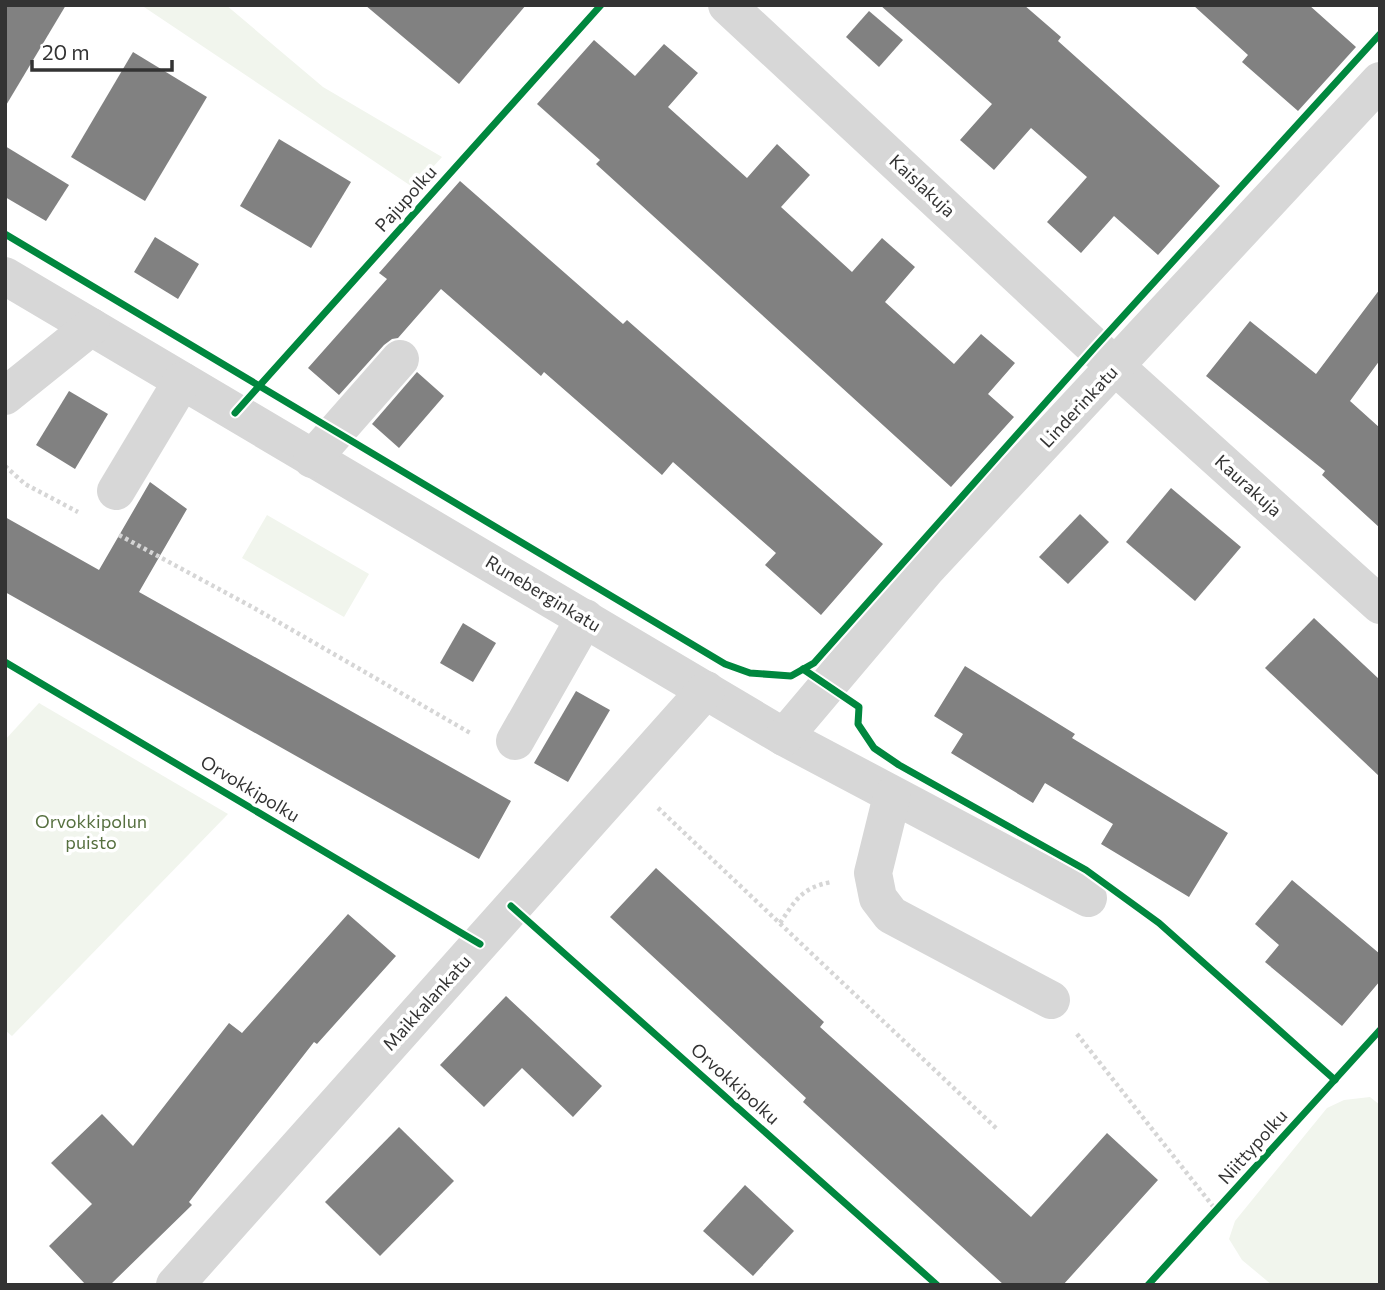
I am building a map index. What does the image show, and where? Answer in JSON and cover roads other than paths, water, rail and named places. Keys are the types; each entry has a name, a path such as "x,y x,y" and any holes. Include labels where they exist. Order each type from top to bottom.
{"street":[{"name":"Kaislakuja","path":"727,5 1116,367"},
{"name":"Linderinkatu","path":"784,737 927,568 1380,81"},
{"name":"Runeberginkatu","path":"5,276 784,737 1088,898"},
{"path":"5,396 91,327"},
{"path":"312,458 400,359"},
{"name":"Kaurakuja","path":"1116,367 1380,606"},
{"path":"116,491 182,381"},
{"path":"515,741 585,618"},
{"name":"Maikkalankatu","path":"176,1285 706,690"},
{"path":"892,796 873,873 878,898 891,915 1051,1000"}],"park label":[{"name":"Orvokkipolun puisto","path":"91,832"}]}
